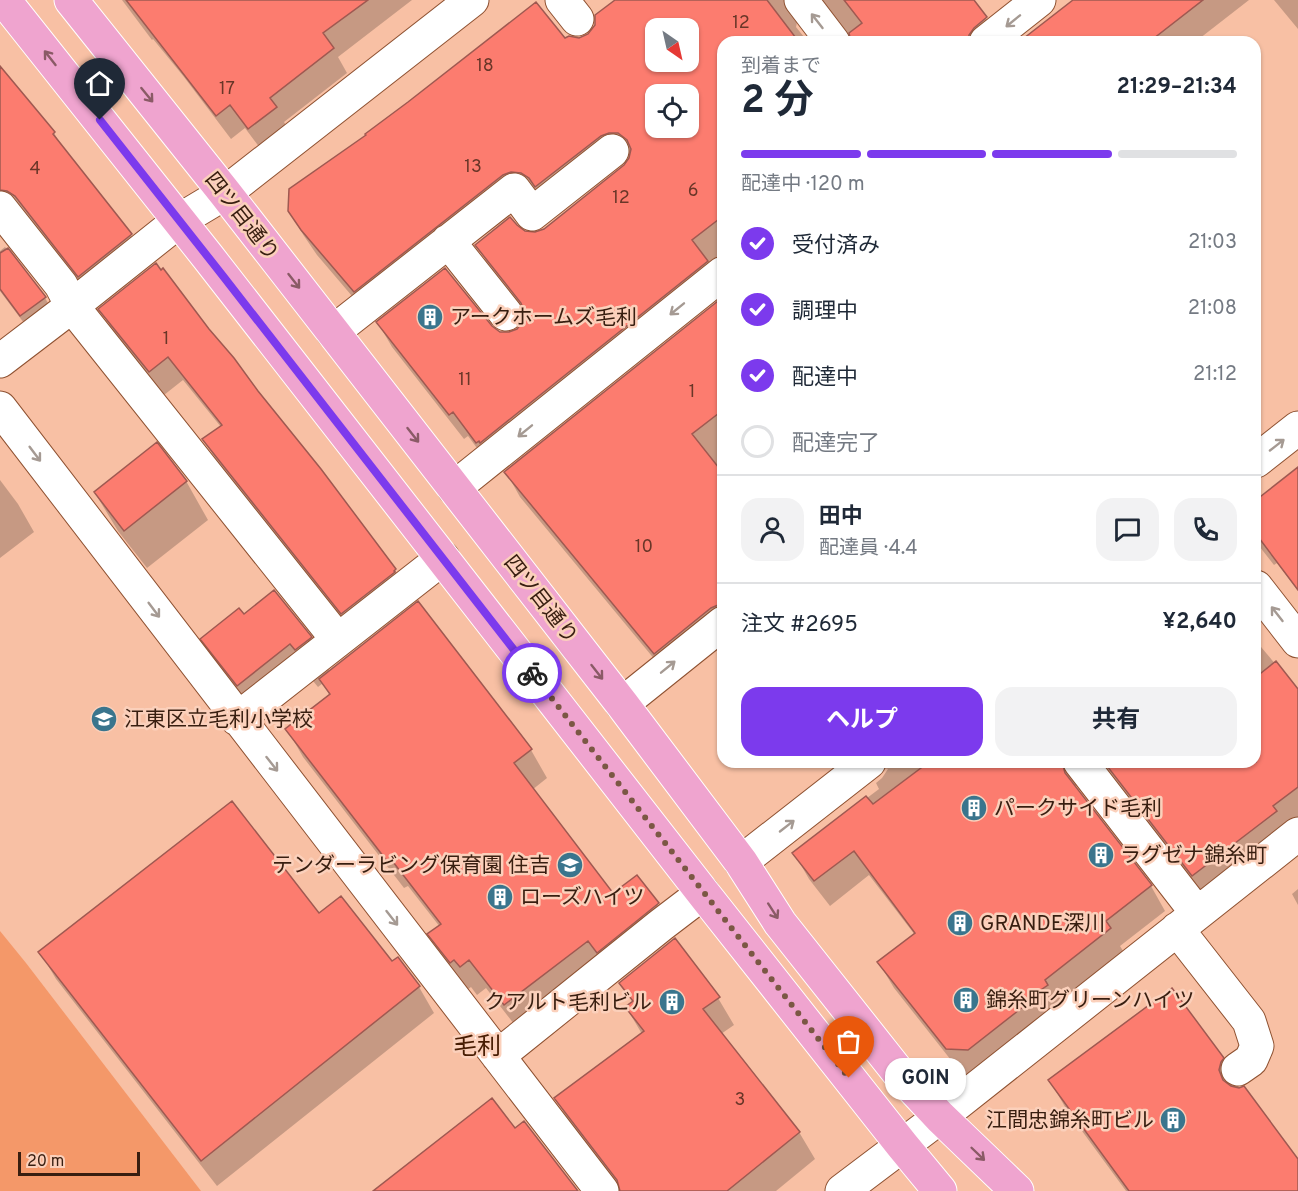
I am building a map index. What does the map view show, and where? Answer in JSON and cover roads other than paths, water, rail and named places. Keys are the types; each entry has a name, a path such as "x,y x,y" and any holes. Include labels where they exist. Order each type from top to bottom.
{"main road":[{"path":"4,0 180,220 703,893 940,1191"},
{"name":"四ツ目通り","path":"71,0 622,704 741,861 788,932 898,1072 940,1117 1017,1191"}],"street":[{"path":"0,361 180,220 225,194 472,0"},
{"path":"801,0 828,36"},
{"path":"994,36 1039,0"},
{"path":"333,332 513,189 532,214 612,151"},
{"path":"0,208 61,285 72,306 338,640"},
{"path":"448,241 506,314"},
{"path":"454,488 717,278"},
{"path":"0,408 602,1191"},
{"path":"1261,457 1298,428"},
{"path":"237,719 443,558"},
{"path":"1261,593 1298,641"},
{"path":"622,704 717,628"},
{"path":"741,861 861,768"},
{"path":"1084,768 1187,921 1249,1021 1257,1046 1251,1060 1238,1069"},
{"path":"842,1191 940,1117 1298,834"},
{"path":"498,1056 703,893"}],"place":[{"name":"アークホームズ毛利","path":"430,317"},
{"name":"江東区立毛利小学校","path":"104,719"},
{"name":"パークサイド毛利","path":"974,808"},
{"name":"ラグゼナ錦糸町","path":"1101,855"},
{"name":"テンダーラビング保育園 住吉","path":"570,865"},
{"name":"ローズハイツ","path":"500,897"},
{"name":"GRANDE深川","path":"960,923"},
{"name":"錦糸町グリーンハイツ","path":"966,1000"},
{"name":"クアルト毛利ビル","path":"672,1002"},
{"name":"GOIN","path":"849,1078"},
{"name":"江間忠錦糸町ビル","path":"1173,1120"}],"district":[{"name":"毛利","path":"477,1046"}]}
